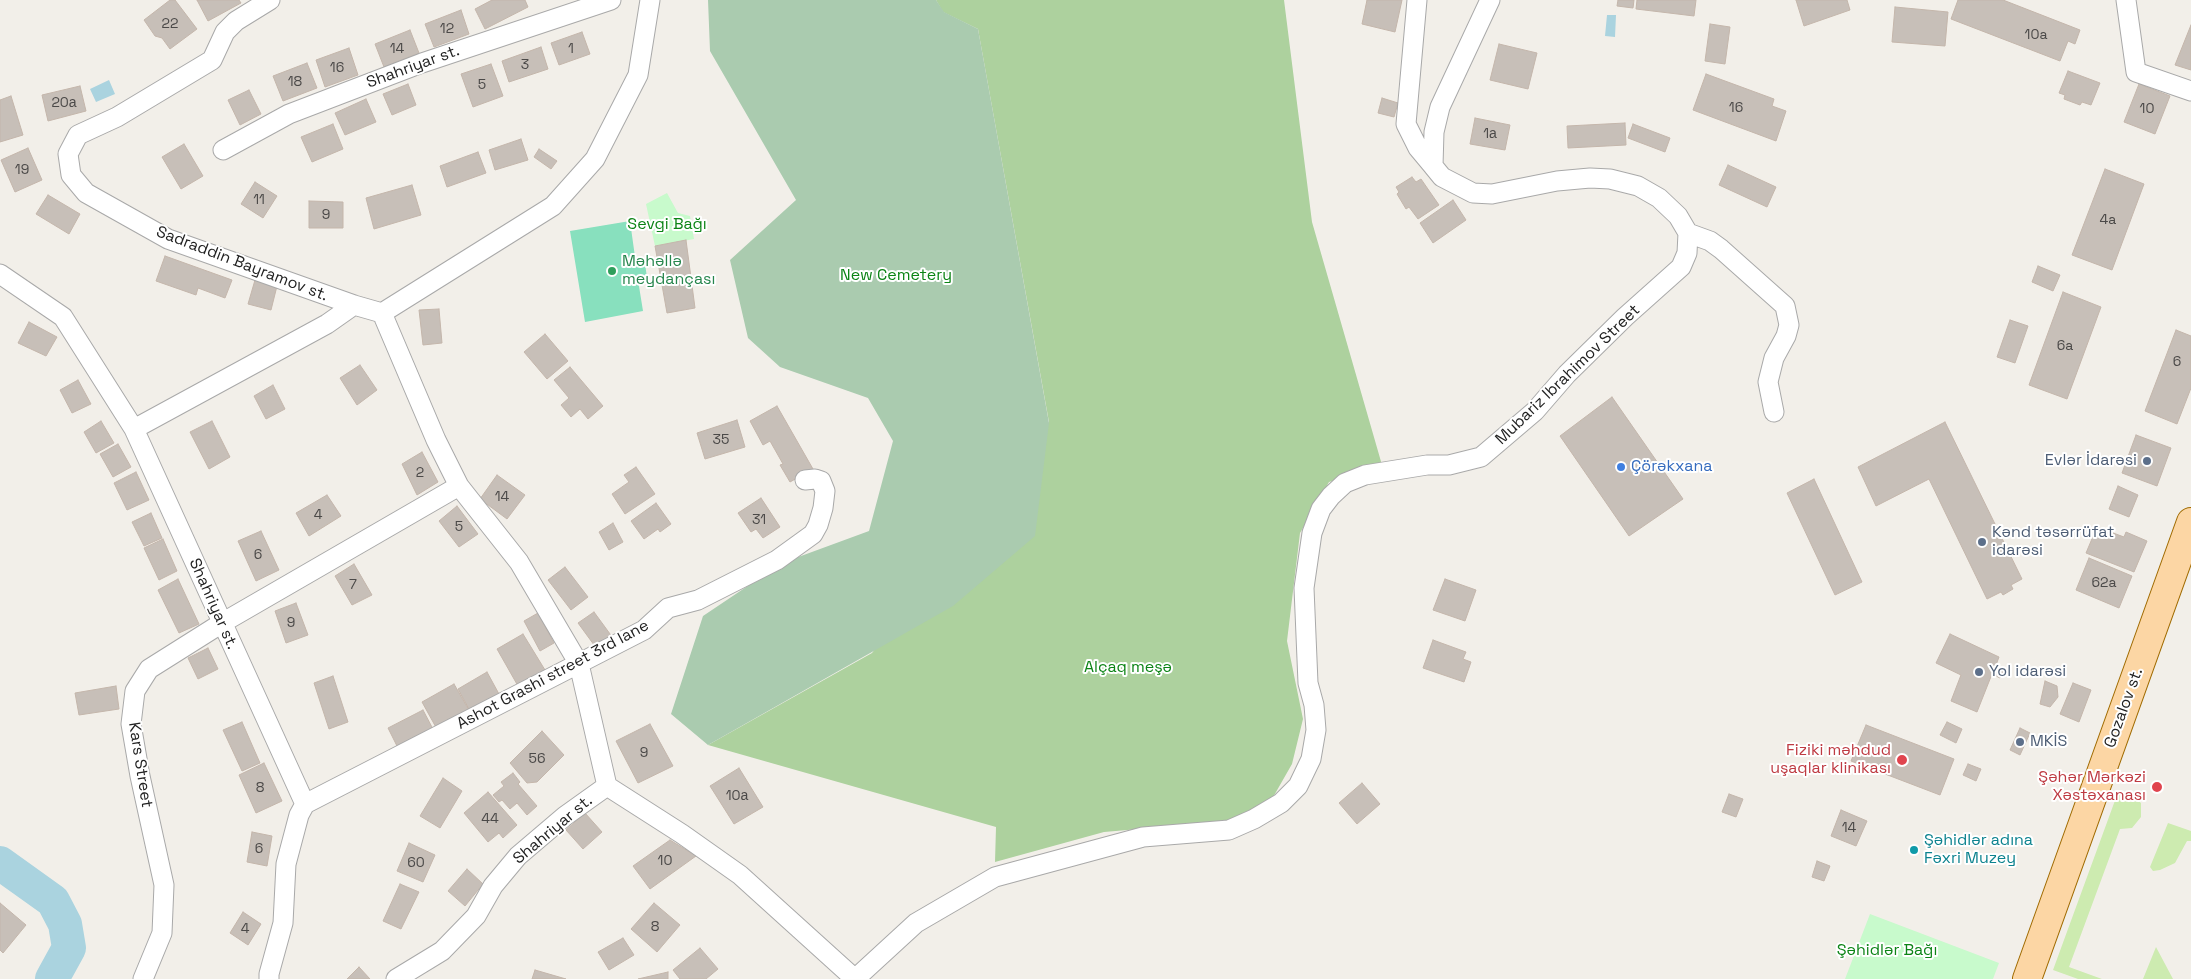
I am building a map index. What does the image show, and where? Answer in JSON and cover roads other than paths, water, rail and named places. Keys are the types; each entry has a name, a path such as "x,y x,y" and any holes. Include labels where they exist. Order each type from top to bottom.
{"main road":[{"name":"Gozalov st.","path":"2026,979 2191,522"}],"street":[{"name":"Sadraddin Bayramov st.","path":"270,0 236,20 224,32 212,60 116,117 78,135 68,154 71,175 86,192 168,239 354,305 382,313"},
{"name":"Shahriyar st.","path":"223,150 289,114 404,69 610,0"},
{"path":"650,0 638,75 595,160 553,206 382,313 436,440 459,486 519,562 579,664 607,786 682,834 740,875 855,979"},
{"path":"1417,0 1406,124 1418,148 1442,177 1473,193 1492,194 1557,181 1590,178 1610,179 1638,186 1659,198 1678,216 1688,233 1710,241 1721,249 1785,306 1789,325 1786,336 1774,358 1768,382 1774,412"},
{"path":"1433,166 1434,132 1440,107 1490,0"},
{"path":"2126,0 2136,72 2191,91"},
{"name":"Mubariz Ibrahimov Street","path":"855,979 916,922 996,877 1143,837 1229,830 1254,819 1281,803 1298,786 1311,759 1316,730 1314,704 1308,683 1304,588 1312,533 1321,509 1345,483 1365,474 1427,465 1449,465 1481,457 1535,411 1567,374 1625,317 1681,268 1687,253 1688,233"},
{"name":"Shahriyar st.","path":"0,274 63,317 134,430 305,804"},
{"path":"134,430 327,324 354,305"},
{"name":"Ashot Grashi street 3rd lane","path":"305,804 644,630 668,608 698,600 777,560 813,534 818,525 825,491 821,480 815,478 806,480"},
{"name":"Kars Street","path":"143,979 162,933 164,885 140,776 131,724 135,691 149,669 222,624 459,486"},
{"name":"Shahriyar st.","path":"396,979 442,951 476,916 493,886 518,856 564,816 607,786"},
{"path":"269,979 283,923 286,864 299,815 305,804"}],"water":[{"path":"1607,15 1616,15 1615,37 1605,36"},
{"path":"109,80 115,94 96,102 90,89"}],"waterway":[{"path":"0,863 53,901 65,924 69,948 52,979"}],"place":[{"name":"Məhəllə meydançası","path":"612,271"},
{"name":"Evlər İdarəsi","path":"2147,461"},
{"name":"Çörəkxana","path":"1621,467"},
{"name":"Kənd təsərrüfat idarəsi","path":"1982,542"},
{"name":"Yol idarəsi","path":"1979,672"},
{"name":"MKİS","path":"2020,742"},
{"name":"Fiziki məhdud uşaqlar klinikası","path":"1902,760"},
{"name":"Şəhər Mərkəzi Xəstəxanası","path":"2157,787"},
{"name":"Şəhidlər adına Fəxri Muzey","path":"1914,850"}],"park label":[{"name":"Sevgi Bağı","path":"667,225"},
{"name":"New Cemetery","path":"896,276"},
{"name":"Alçaq meşə","path":"1128,668"},
{"name":"Şəhidlər Bağı","path":"1887,951"}]}
